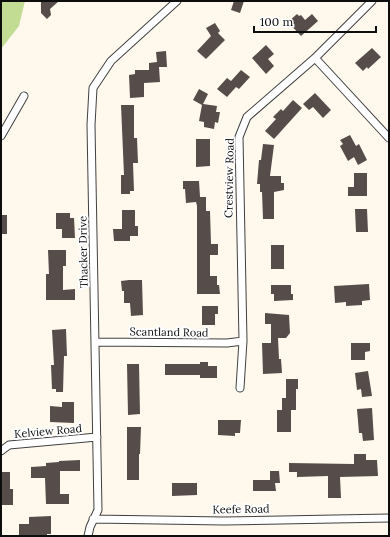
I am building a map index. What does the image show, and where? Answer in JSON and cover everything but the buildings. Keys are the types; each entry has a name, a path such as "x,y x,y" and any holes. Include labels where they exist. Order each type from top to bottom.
{"street":[{"name":"Thacker Drive","path":"88,536 93,519 98,510 98,437 91,125 93,88 111,61 177,1"},
{"name":"Crestview Road","path":"240,388 243,341 239,138 247,117 315,58 372,1"},
{"path":"315,58 389,138"},
{"path":"1,136 24,96"},
{"name":"Scantland Road","path":"96,342 227,343 243,341"},
{"name":"Kelview Road","path":"1,451 9,446 98,437"},
{"name":"Keefe Road","path":"93,519 224,521 389,518"}],"green space":[{"path":"1,1 25,1 19,26 1,49"}]}
